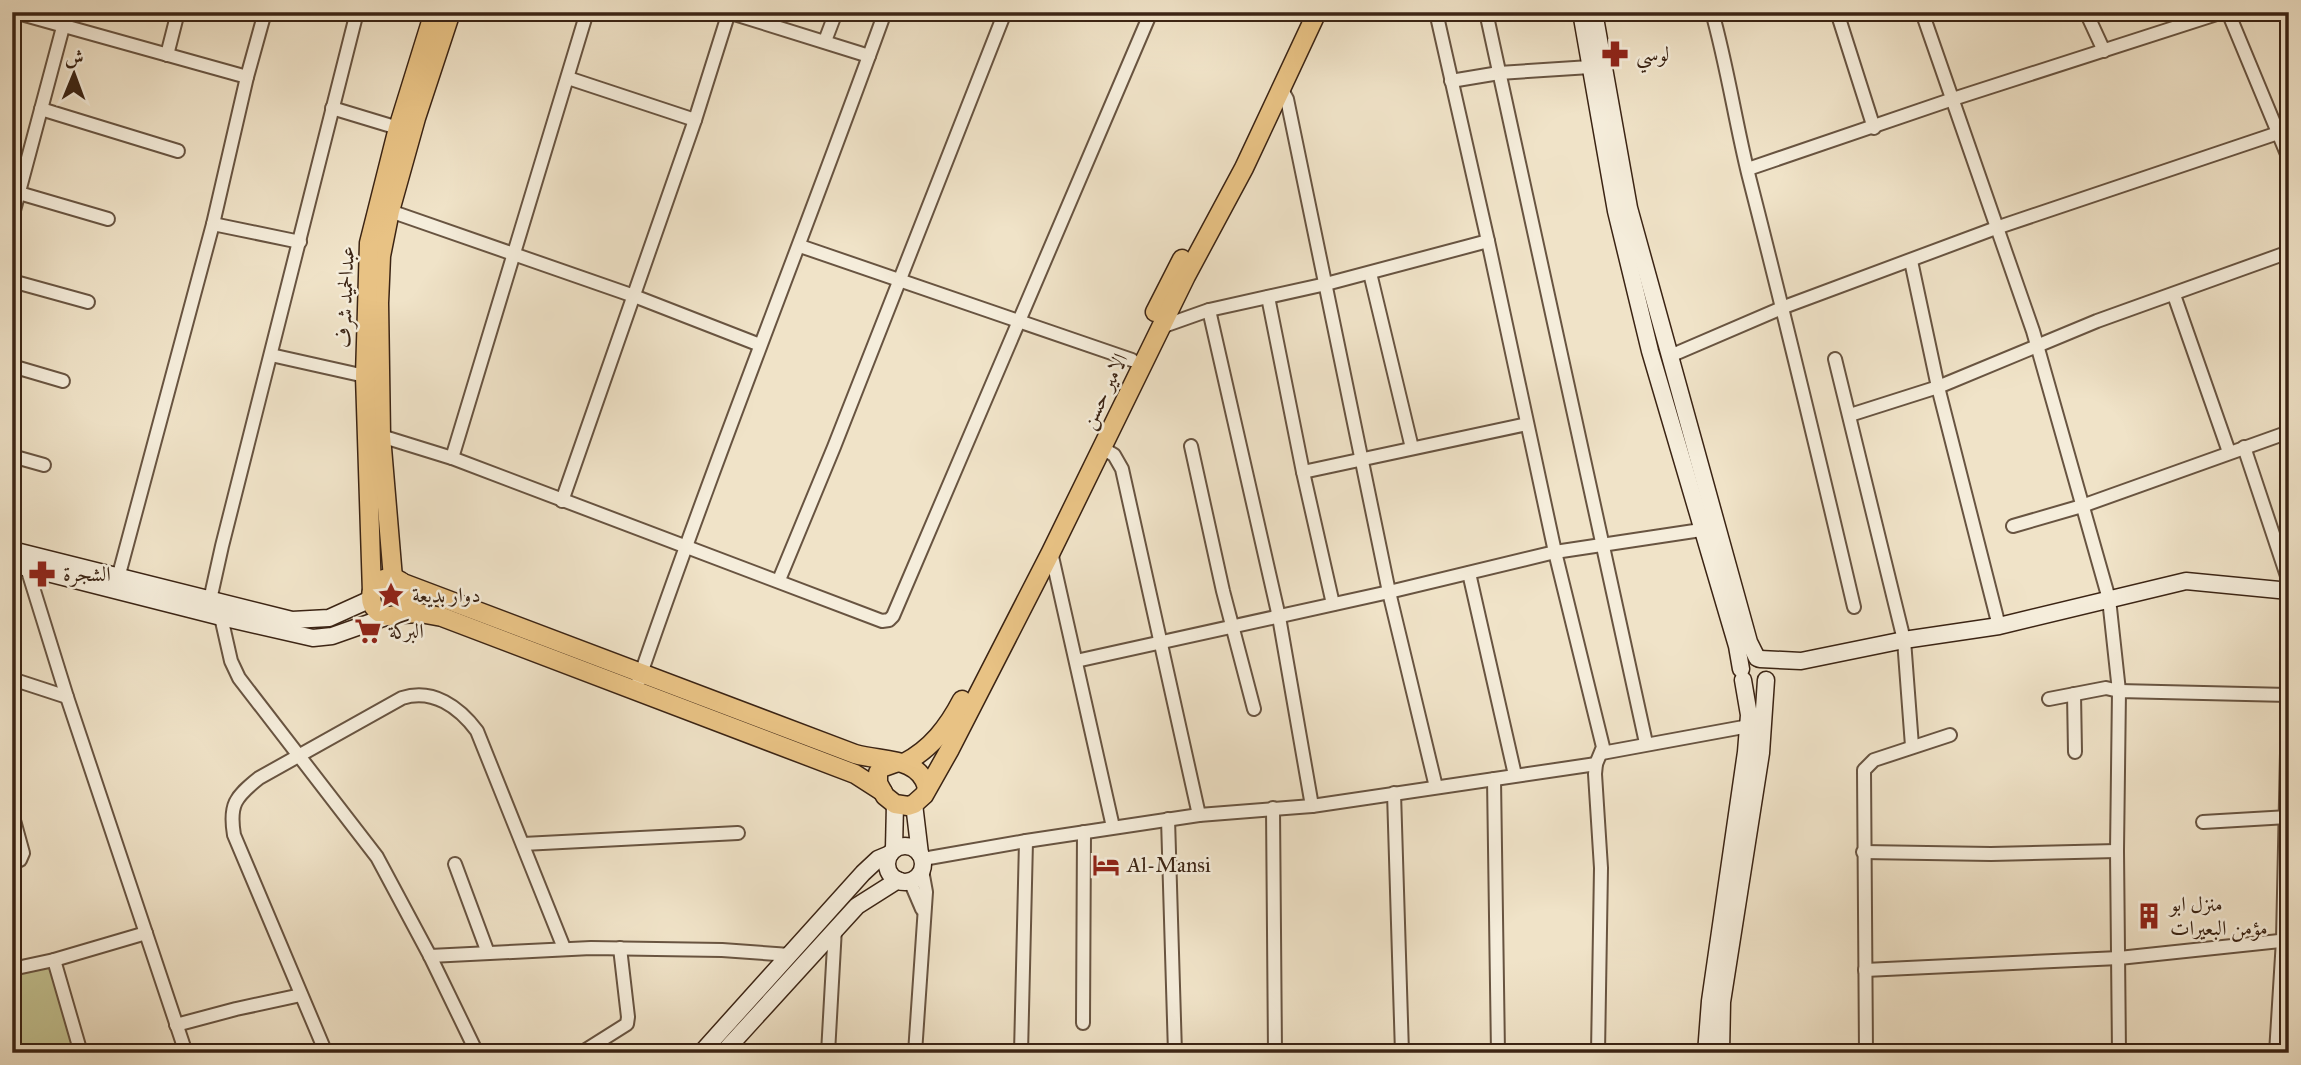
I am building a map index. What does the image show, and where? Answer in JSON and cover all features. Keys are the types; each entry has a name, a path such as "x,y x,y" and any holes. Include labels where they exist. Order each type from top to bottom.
{"main road":[{"name":"عبدالحميد شرف","path":"371,596 365,376 369,243 398,128 434,12"},
{"name":"عبدالحميد شرف","path":"398,581 381,436 379,276 390,211 416,118 451,12"},
{"name":"الامير حسن","path":"927,787 950,749 1051,552 1098,446 1132,360 1171,279 1236,165 1306,12"},
{"name":"الامير حسن","path":"888,797 878,783 878,772 881,768 900,763 936,740 952,719 1244,168 1317,12"},
{"path":"1581,12 1616,211 1650,351 1737,646 1748,703 1749,726 1710,1001 1706,1053"},
{"path":"1594,12 1629,208 1749,642 1769,669 1755,790 1722,1002 1721,1053"},
{"path":"12,550 292,620 330,618 371,596 378,583 398,581 638,682 855,774 888,797 908,806 924,795 927,787 918,769 855,754 638,682 442,617 420,613 394,615 323,638 221,617 19,566"},
{"path":"371,596 376,610 394,615 408,606 410,596 398,581"},
{"path":"1742,674 1749,659 1801,661 1904,640 1999,626 2193,581 2289,591"},
{"path":"1742,674 1747,684 1757,686 1801,661"},
{"path":"888,797 892,851 887,860 889,872 904,881"},
{"path":"723,1053 857,906 919,875 922,861 914,804"},
{"path":"701,1053 878,859 906,845 911,846 922,861"},
{"path":"775,970 788,983"}],"street":[{"path":"14,12 247,77"},
{"path":"167,55 178,12"},
{"path":"118,578 213,224 265,12"},
{"path":"210,600 357,12"},
{"path":"452,458 587,12"},
{"path":"562,501 695,120 729,12 869,56"},
{"path":"825,41 836,12"},
{"path":"638,682 684,546 800,246 885,12"},
{"path":"779,580 1005,12"},
{"path":"381,436 452,458 882,621 889,620 1020,323 1111,103 1152,12"},
{"path":"1436,12 1555,552 1602,741 1599,758 1601,868 1598,1053"},
{"path":"1486,12 1646,743"},
{"path":"1712,12 1854,607"},
{"path":"1837,12 1874,128"},
{"path":"2086,12 2104,51"},
{"path":"1748,169 1953,99 2225,12 2289,159"},
{"path":"1926,13 2037,345 2109,599 2119,691 2119,1053"},
{"path":"12,218 63,27"},
{"path":"1451,81 1499,73 1590,67"},
{"path":"568,78 695,120"},
{"path":"1281,88 1287,99 1389,592 1436,787"},
{"path":"332,108 398,128"},
{"path":"41,109 178,151"},
{"path":"1670,356 1784,307 1996,228 2278,133"},
{"path":"19,193 108,219"},
{"path":"390,211 634,296 760,345"},
{"path":"213,224 300,242"},
{"path":"1161,327 1209,310 1326,284 1488,241"},
{"path":"800,246 1132,360"},
{"path":"1850,415 1938,387 2037,345 2289,252"},
{"path":"1911,261 1938,387 1999,626"},
{"path":"1370,273 1412,449"},
{"path":"12,281 88,302"},
{"path":"1177,295 1187,304 1209,310"},
{"path":"2174,295 2229,452"},
{"path":"1268,297 1333,604"},
{"path":"1209,310 1279,617 1312,806"},
{"path":"271,355 365,376"},
{"path":"1836,359 1904,640 1912,746"},
{"path":"12,366 63,381"},
{"path":"1303,472 1527,424"},
{"path":"2012,526 2082,506 2289,432"},
{"path":"1098,446 1114,455 1122,469 1163,642 1199,815"},
{"path":"1191,446 1223,591 1254,709"},
{"path":"2244,447 2289,582"},
{"path":"12,456 44,465"},
{"path":"1076,661 1389,592 1555,552 1701,530"},
{"path":"1051,552 1113,827"},
{"path":"19,566 67,697 186,1053"},
{"path":"1469,573 1516,775"},
{"path":"221,617 231,661 239,678 377,857 430,956 477,1053"},
{"path":"2276,1053 2286,940 2289,660"},
{"path":"12,679 67,697"},
{"path":"2049,699 2105,688 2119,691 2288,695"},
{"path":"326,1053 234,835 231,820 233,803 259,778 402,698 416,694 432,696 453,706 477,731 564,948"},
{"path":"2074,694 2075,752"},
{"path":"915,1053 926,892 922,861 1026,841 1168,819 1312,806 1494,779 1599,758 1646,743 1749,726"},
{"path":"1866,1053 1864,770 1874,760 1950,735"},
{"path":"1494,779 1498,1053"},
{"path":"1394,793 1402,1053"},
{"path":"1273,808 1275,1053"},
{"path":"12,813 23,853 20,860 12,863"},
{"path":"2203,822 2287,817"},
{"path":"1168,819 1175,1053"},
{"path":"1083,1023 1084,832"},
{"path":"523,844 738,833"},
{"path":"1021,1053 1026,841"},
{"path":"1863,852 1991,854 2117,851"},
{"path":"455,864 488,953"},
{"path":"904,881 923,913"},
{"path":"828,1053 835,928"},
{"path":"12,969 54,960 146,933"},
{"path":"1865,970 2119,958 2286,940"},
{"path":"430,956 564,948 722,950 790,955"},
{"path":"581,1053 627,1024 620,948"},
{"path":"54,960 81,1053"},
{"path":"176,1026 301,995"}],"shaded area":[{"path":"54,960 82,1053 12,1053 12,970"}],"place":[{"name":"لوسي","path":"1615,54"},
{"name":"الشجرة","path":"42,574"},
{"name":"دوار بديعة","path":"391,595"},
{"name":"البركة","path":"368,631"},
{"name":"Al-Mansi","path":"1106,865"},
{"name":"منزل ابو مؤمن البعيرات","path":"2149,916"}]}
